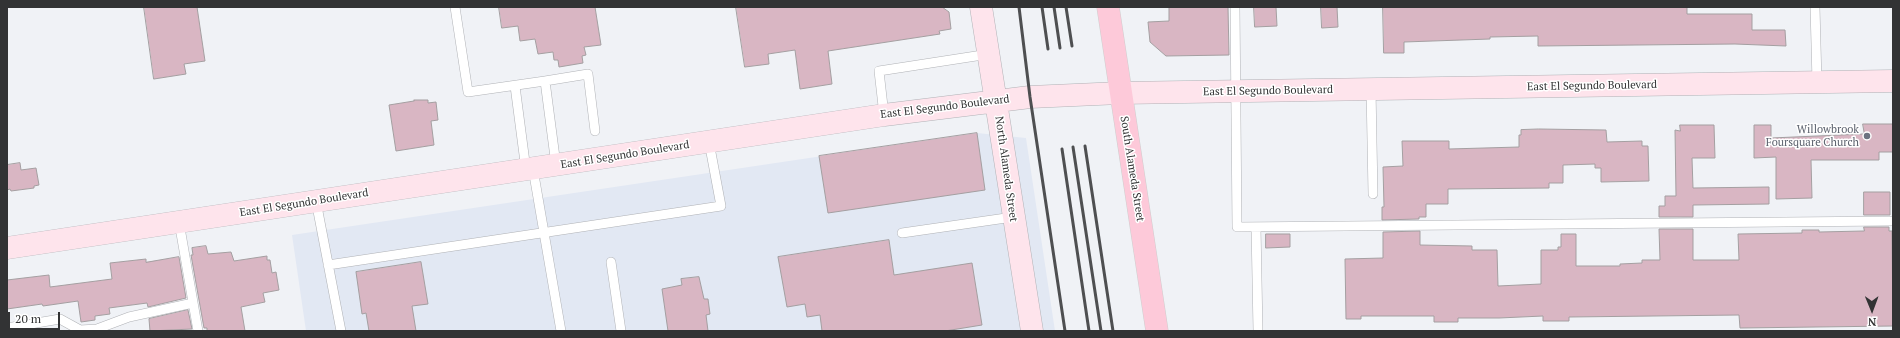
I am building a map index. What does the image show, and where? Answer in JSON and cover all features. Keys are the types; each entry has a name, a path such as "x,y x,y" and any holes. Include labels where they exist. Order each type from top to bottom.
{"main road":[{"name":"South Alameda Street","path":"1108,7 1157,331"}],"street":[{"name":"North Alameda Street","path":"982,7 1013,216 1032,331"},
{"name":"East El Segundo Boulevard","path":"7,248 884,115 996,100 1120,93 1893,81"}],"lane":[{"path":"456,7 468,92 544,82 588,74 595,131"},
{"path":"1235,7 1237,227 1893,221"},
{"path":"1815,7 1817,82"},
{"path":"884,115 879,71 989,54"},
{"path":"544,82 556,165"},
{"path":"515,86 530,169 545,232 561,331"},
{"path":"1371,89 1373,194"},
{"path":"328,265 721,206 709,142"},
{"path":"316,201 340,331"},
{"path":"902,233 1013,216"},
{"path":"179,222 198,331"},
{"path":"1256,227 1258,331"},
{"path":"611,262 621,331"},
{"path":"7,328 60,320 80,330 97,329 129,317 193,303"}],"shaded area":[{"path":"977,133 1026,138 1055,331 306,331 292,235"}],"building":[{"path":"144,7 197,7 205,61 184,64 186,74 154,79"},
{"path":"499,7 595,7 601,45 584,47 586,55 582,56 583,63 559,67 558,60 554,60 553,52 538,54 535,39 520,41 518,26 502,28"},
{"path":"736,7 942,7 949,12 951,29 939,31 940,34 828,51 832,84 800,89 795,50 768,54 769,64 745,67"},
{"path":"1228,7 1229,55 1166,56 1150,42 1148,22 1169,21 1169,8"},
{"path":"1254,7 1276,7 1277,26 1255,27"},
{"path":"1321,7 1337,7 1338,27 1322,28"},
{"path":"1383,7 1687,7 1687,14 1752,14 1752,30 1785,30 1786,46 1735,44 1538,46 1538,36 1404,42 1404,53 1384,53"},
{"path":"414,100 428,100 428,103 436,102 438,120 431,121 434,145 396,151 389,105"},
{"path":"1863,124 1893,124 1893,152 1879,152 1879,160 1811,160 1812,198 1776,199 1776,157 1754,158 1754,125 1771,125 1771,138 1864,134"},
{"path":"1680,125 1714,125 1715,158 1692,158 1693,188 1769,187 1769,204 1693,205 1693,217 1659,217 1659,206 1665,206 1665,196 1676,196 1675,130 1680,131"},
{"path":"1521,130 1606,130 1607,142 1642,141 1642,146 1648,146 1649,181 1601,182 1601,168 1595,168 1595,164 1563,165 1563,183 1549,183 1549,188 1448,189 1448,204 1426,204 1426,217 1419,217 1419,219 1382,220 1382,207 1384,207 1383,167 1403,166 1402,141 1449,141 1449,149 1519,147 1519,135 1521,135"},
{"path":"977,133 985,190 828,213 819,156"},
{"path":"20,163 21,170 36,168 39,185 34,186 34,188 11,191 10,189 7,190 7,165"},
{"path":"1864,192 1890,192 1890,215 1864,215"},
{"path":"1864,227 1889,227 1889,231 1892,231 1893,326 1740,328 1739,315 1569,317 1569,321 1543,321 1543,316 1458,318 1458,322 1434,322 1434,316 1361,316 1361,319 1346,319 1345,259 1383,258 1383,232 1420,231 1420,245 1472,246 1472,250 1497,250 1498,286 1541,284 1541,250 1558,250 1558,247 1561,247 1561,234 1576,234 1576,266 1620,266 1620,264 1642,263 1642,260 1660,260 1659,229 1693,229 1693,260 1739,260 1738,234 1802,233 1802,230 1819,230 1819,232 1864,231"},
{"path":"1266,234 1290,234 1290,247 1266,248"},
{"path":"889,240 894,275 972,263 982,325 945,331 822,331 820,315 807,317 805,304 787,307 778,257"},
{"path":"206,246 208,254 231,252 234,261 267,256 267,260 270,260 272,273 276,272 279,290 263,293 265,302 241,307 245,331 207,331 207,328 204,328 191,255 193,255 192,248"},
{"path":"179,257 186,298 148,307 147,303 109,308 110,314 95,316 95,320 81,322 78,301 7,309 7,280 49,275 50,287 112,279 110,263 146,259 146,262"},
{"path":"421,262 428,304 412,306 416,331 369,331 366,313 362,314 356,272"},
{"path":"699,277 704,299 708,299 710,314 706,315 708,331 668,331 662,289 682,285 681,279"},
{"path":"188,310 192,329 150,331 149,319"}],"railway":[{"path":"1019,7 1030,97 1065,331"},
{"path":"1042,7 1048,49"},
{"path":"1054,7 1060,48"},
{"path":"1066,7 1072,46"},
{"path":"1085,146 1113,331"},
{"path":"1073,147 1101,331"},
{"path":"1062,149 1089,331"}],"place":[{"name":"Willowbrook Foursquare Church","path":"1867,136"}]}
